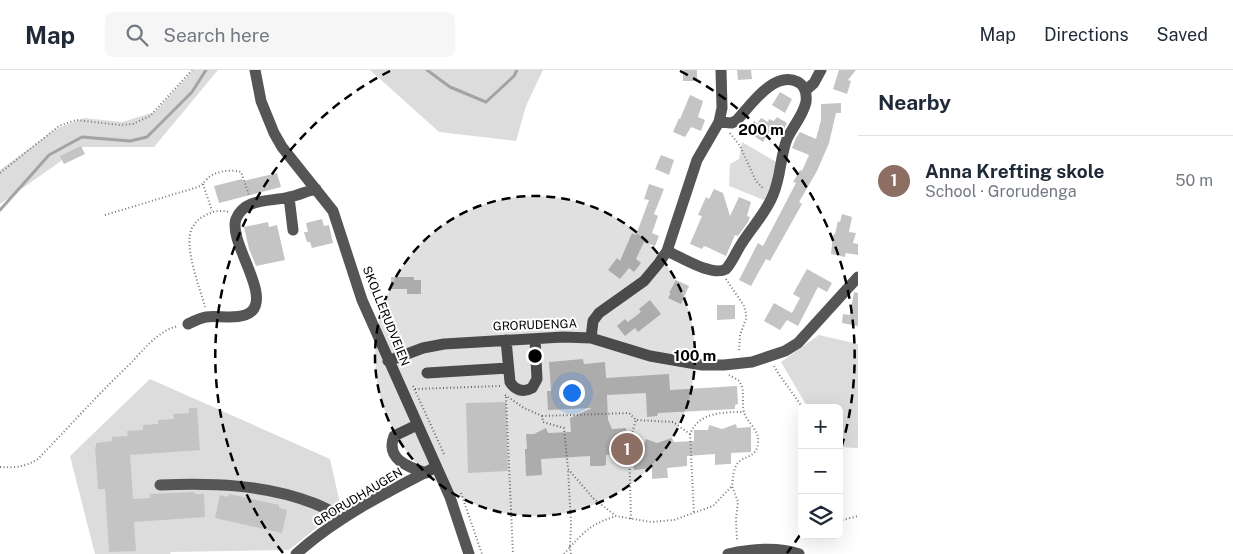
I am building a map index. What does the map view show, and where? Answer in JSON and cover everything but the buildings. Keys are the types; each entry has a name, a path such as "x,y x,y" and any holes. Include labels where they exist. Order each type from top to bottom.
{"street":[{"name":"SKOLLERUDVEIEN","path":"255,70 261,101 274,133 282,147 333,211 362,300 458,519 469,554"},
{"path":"591,338 593,321 599,313 644,281 660,263 667,251 697,160 723,123 721,70"},
{"path":"806,90 814,83 821,70"},
{"path":"667,251 705,268 722,272 726,269 773,196 788,138 803,111 806,90 790,77 780,77 771,81 737,120 732,123 723,123"},
{"path":"188,324 208,317 243,315 251,311 255,305 255,288 235,230 236,220 246,205 289,197 316,189"},
{"path":"289,197 293,230"},
{"name":"GRORUDENGA","path":"388,360 422,348 463,341 563,337 591,338 650,356 702,365 737,364 770,357 798,342 858,278"},
{"path":"506,340 510,382 513,387 523,391 532,388 537,379 535,339"},
{"path":"427,373 508,368"},
{"path":"417,426 394,436 391,444 392,451 401,462 426,473"},
{"name":"GRORUDHAUGEN","path":"296,554 332,525 436,467"},
{"path":"160,485 226,484 264,490 314,503 344,518"},
{"path":"733,553 759,549 793,553"}],"path":[{"path":"0,173 59,126 76,120 120,125 133,124 150,116 192,70"},
{"path":"723,123 740,146 756,181 773,196"},
{"path":"105,215 198,187 207,178 225,171 241,172 251,204"},
{"path":"203,184 212,211"},
{"path":"208,317 190,251 192,229 198,219 212,211 239,214"},
{"path":"722,272 744,306 746,313 740,335 737,364"},
{"path":"0,467 18,468 27,466 38,459 91,401 153,341 175,326 188,324"},
{"path":"770,357 778,373 800,404"},
{"path":"724,365 728,374 738,380 744,391 744,412 757,434 758,443 755,453 740,461 735,469 732,486 738,502 733,553"},
{"path":"415,389 500,386 506,396 524,408 542,416 629,413 636,420 672,422 690,434"},
{"path":"506,396 513,554"},
{"path":"694,514 690,434 694,425 714,412 744,412"},
{"path":"542,416 544,422 564,428 572,524 571,554"},
{"path":"631,519 629,443 636,420"},
{"path":"568,469 594,499 616,516 651,522 674,520 713,506 732,486"},
{"path":"564,554 587,529 597,522 616,516"},
{"path":"843,520 858,516"}],"shaded area":[{"path":"193,70 218,70 154,147 81,147 0,204 0,170 56,129 84,118 122,122 155,112"},
{"path":"370,70 543,70 526,106 516,141 439,132"},
{"path":"742,142 778,163 768,196 764,200 729,186 730,164 739,159"},
{"path":"819,335 858,344 858,448 843,447 843,404 806,404 781,362"},
{"path":"150,379 330,459 341,508 289,550 171,552 170,554 95,554 70,456"},
{"path":"506,402 508,471 468,473 466,403"}],"waterway":[{"path":"0,210 49,155 82,137 130,141 147,137 192,92 206,70"},
{"path":"427,70 450,87 486,102 514,76 517,70"}],"place":[{"name":"Anna Krefting skole","path":"627,449"}]}
